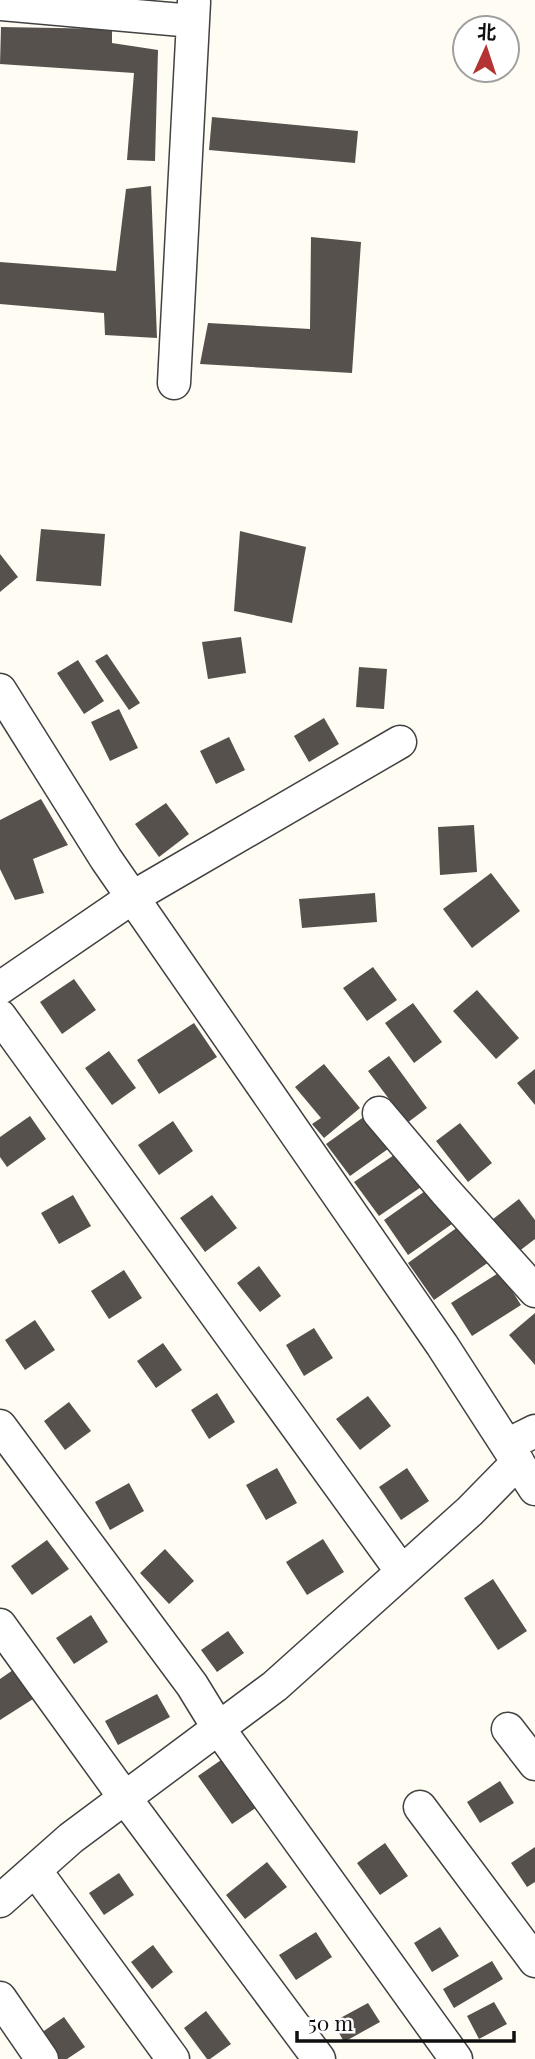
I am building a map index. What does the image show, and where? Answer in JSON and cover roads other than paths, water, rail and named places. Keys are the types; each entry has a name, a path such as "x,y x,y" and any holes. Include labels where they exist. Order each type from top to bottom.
{"street":[{"path":"0,4 193,10 174,383"},
{"path":"0,690 132,897 442,1345 535,1489"},
{"path":"0,988 132,897 400,742"},
{"path":"0,1016 402,1572"},
{"path":"379,1112 445,1191 535,1291"},
{"path":"0,1426 192,1685 219,1729 456,2059"},
{"path":"0,1901 71,1838 275,1686 470,1511 512,1454 535,1431"},
{"path":"0,1625 319,2059"},
{"path":"508,1728 535,1764"},
{"path":"421,1807 535,1961"},
{"path":"35,1870 173,2059"},
{"path":"0,1998 42,2059"}]}
